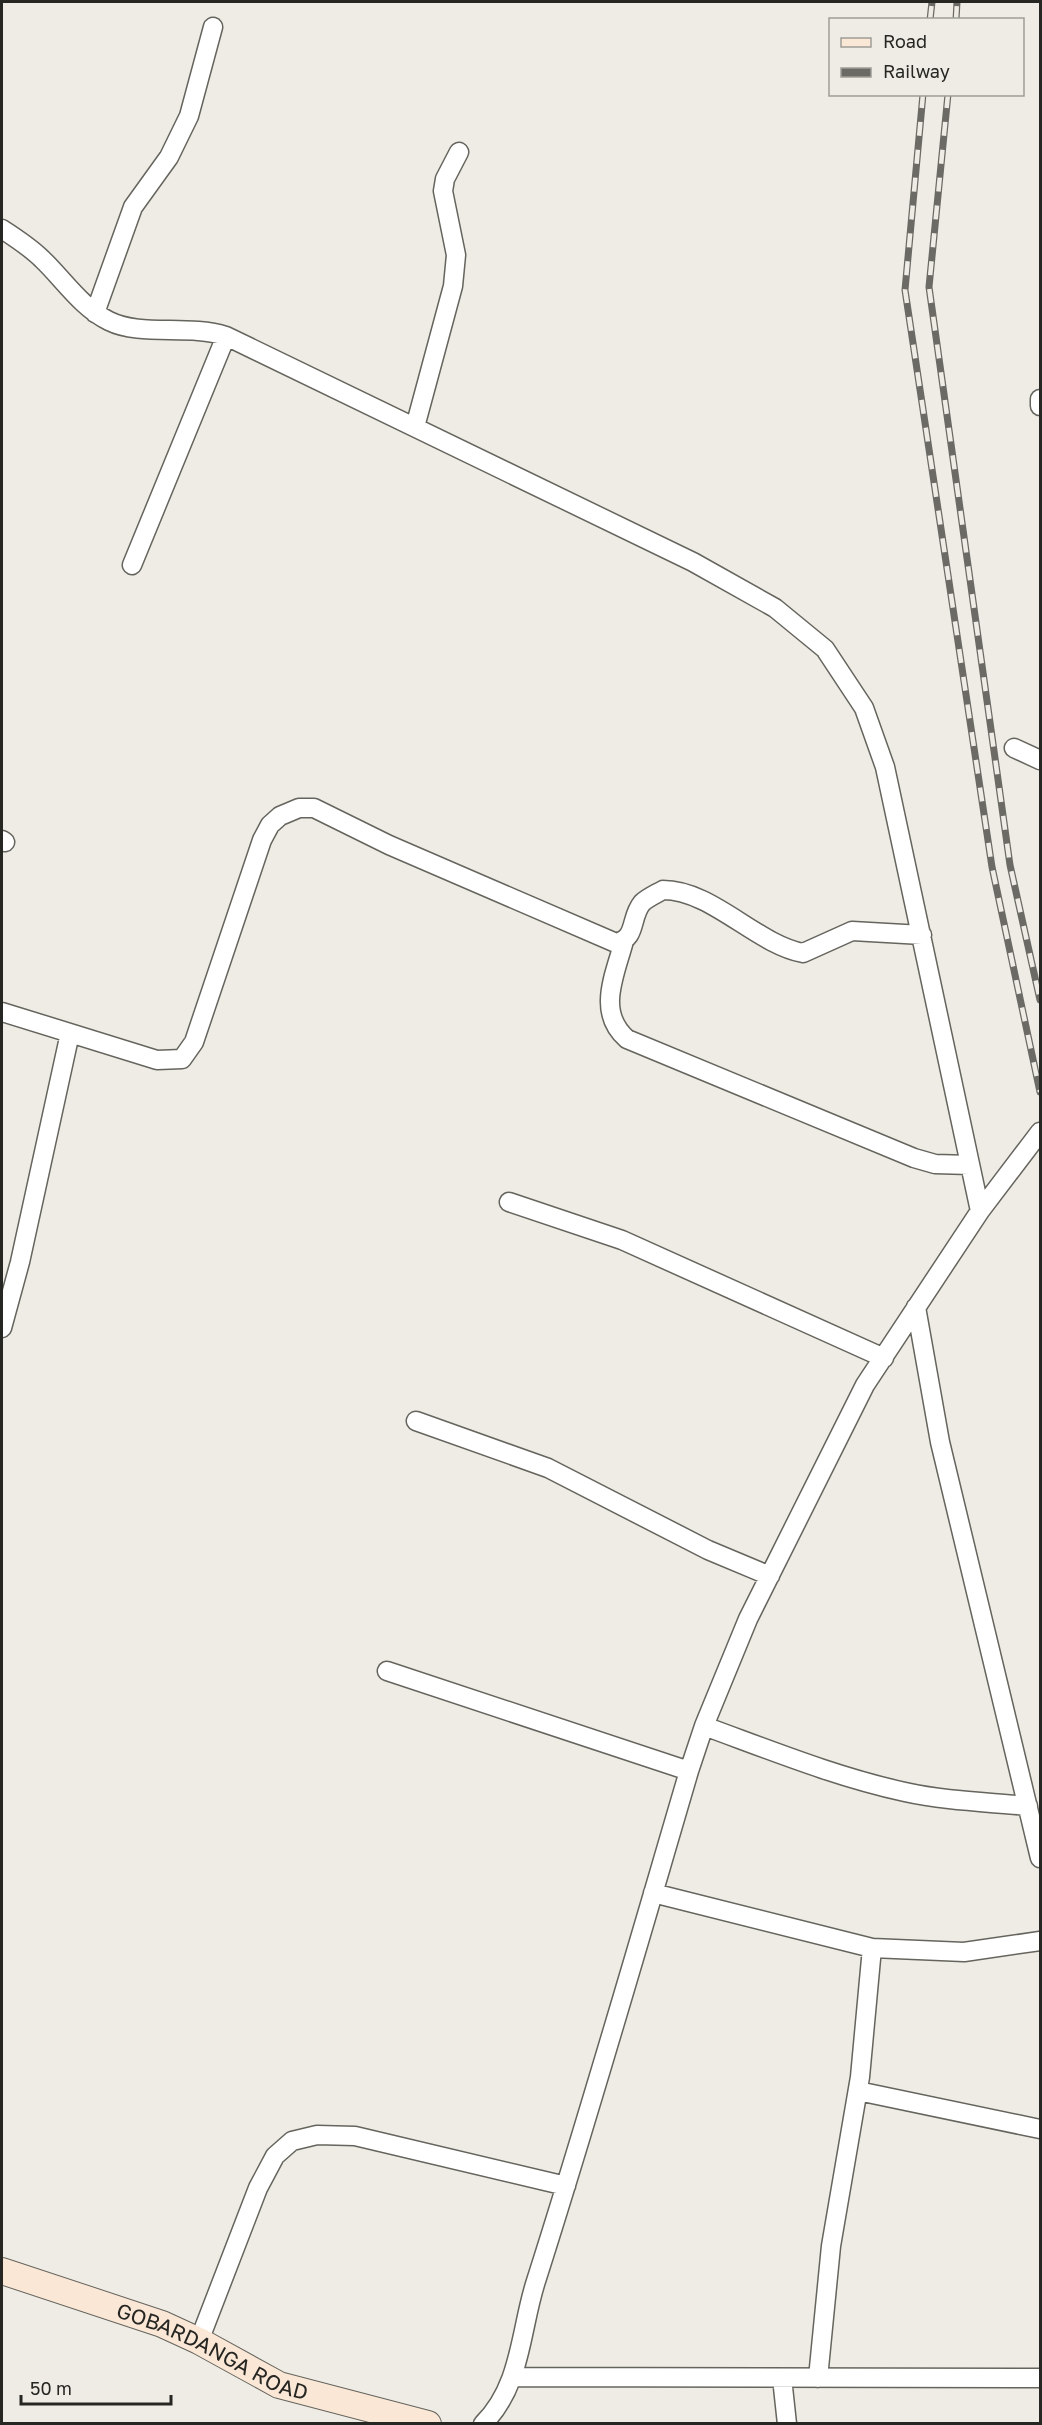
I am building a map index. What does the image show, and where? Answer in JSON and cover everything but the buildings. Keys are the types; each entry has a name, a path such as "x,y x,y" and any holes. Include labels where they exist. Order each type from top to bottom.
{"main road":[{"name":"GOBARDANGA ROAD","path":"2,2271 162,2324 199,2341 279,2385 428,2424"}],"street":[{"path":"95,313 133,207 169,157 189,116 213,27"},
{"path":"415,427 453,286 456,255 443,191 445,180 459,152"},
{"path":"2,229 42,259 95,313 110,322 131,328 196,329 226,336 693,562 775,608 825,649 864,708 877,738 897,814 980,1211"},
{"path":"132,566 226,336"},
{"path":"1041,399 1041,406"},
{"path":"1014,748 1041,760"},
{"path":"2,1012 157,1060 182,1059 194,1042 262,840 270,825 280,816 299,808 314,808 616,943 630,936 641,904 663,890 688,895 784,947 803,953 852,931 922,935"},
{"path":"624,941 609,1005 610,1017 617,1030 627,1039 914,1158 935,1164 970,1165"},
{"path":"2,1328 20,1262 70,1033"},
{"path":"483,2424 504,2399 513,2377 534,2287 689,1771 704,1726 748,1619 865,1385 980,1211 1041,1132"},
{"path":"509,1202 632,1245 884,1358"},
{"path":"916,1307 940,1442 1041,1858"},
{"path":"416,1421 548,1468 708,1550 770,1576"},
{"path":"387,1671 689,1771"},
{"path":"704,1726 809,1764 905,1792 950,1799 1028,1806"},
{"path":"653,1893 872,1948 964,1952 1041,1941"},
{"path":"818,2378 831,2246 858,2091 872,1948"},
{"path":"858,2091 1041,2129"},
{"path":"199,2341 258,2188 275,2156 292,2141 317,2135 355,2136 566,2186"},
{"path":"513,2377 1041,2378"},
{"path":"782,2378 787,2424"}],"railway":[{"path":"930,18 932,2"},
{"path":"956,18 957,2"},
{"path":"923,96 905,290 992,867 1040,1092"},
{"path":"948,96 929,287 1010,865 1040,1000"}]}
